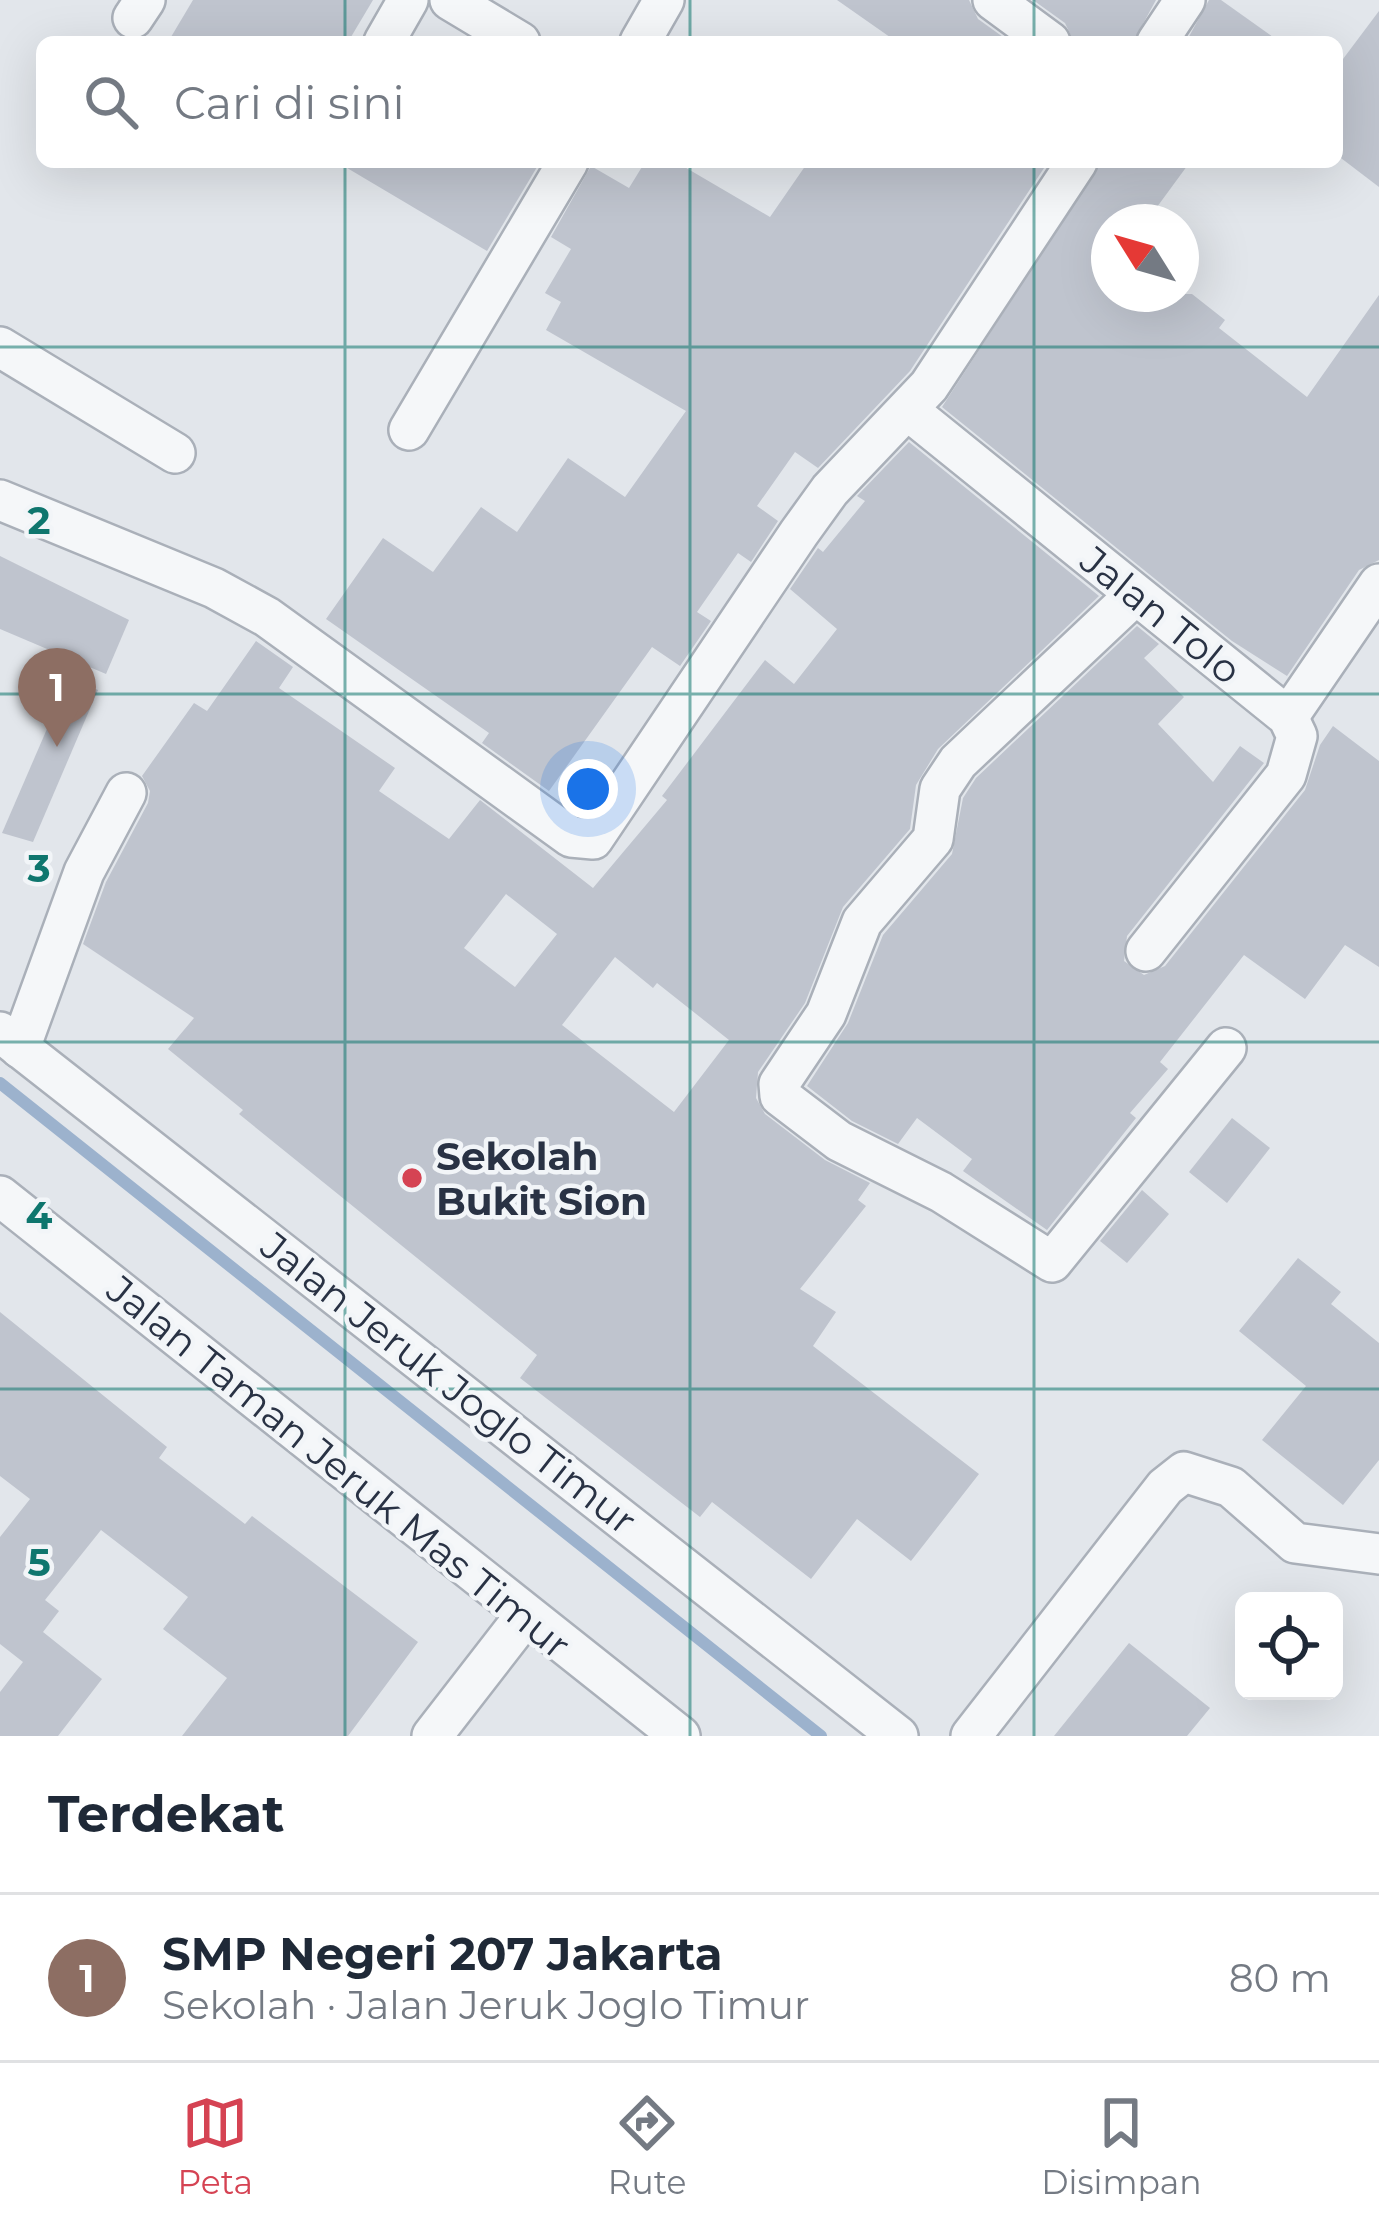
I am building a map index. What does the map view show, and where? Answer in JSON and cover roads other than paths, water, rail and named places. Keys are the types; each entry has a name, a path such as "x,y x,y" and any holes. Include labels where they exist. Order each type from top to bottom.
{"street":[{"path":"387,36 408,0"},
{"path":"450,0 510,36"},
{"path":"643,36 664,0"},
{"path":"993,0 1043,36"},
{"path":"1161,36 1185,0"},
{"path":"409,430 564,168"},
{"path":"0,500 214,588 267,616 571,837 583,840 602,833 830,490 909,411 1073,168"},
{"path":"0,347 176,453"},
{"name":"Jalan Tolo","path":"909,411 1288,717"},
{"path":"1146,952 1286,775 1297,736 1288,717 1379,584"},
{"path":"1135,595 958,762 940,789 933,839 862,922 826,1014 779,1084 779,1096 838,1142 941,1192 1052,1262 1226,1048"},
{"path":"10,1040 84,872 126,793"},
{"name":"Jalan Jeruk Joglo Timur","path":"10,1040 898,1736"},
{"name":"Jalan Taman Jeruk Mas Timur","path":"0,1196 680,1736"},
{"path":"971,1736 1165,1487 1184,1472 1231,1487 1295,1543 1379,1554"},
{"path":"432,1736 525,1616"}],"waterway":[{"path":"0,1083 821,1736"}],"place":[{"name":"SMP Negeri 207 Jakarta","path":"57,747"},
{"name":"Sekolah Bukit Sion","path":"412,1178"}]}
